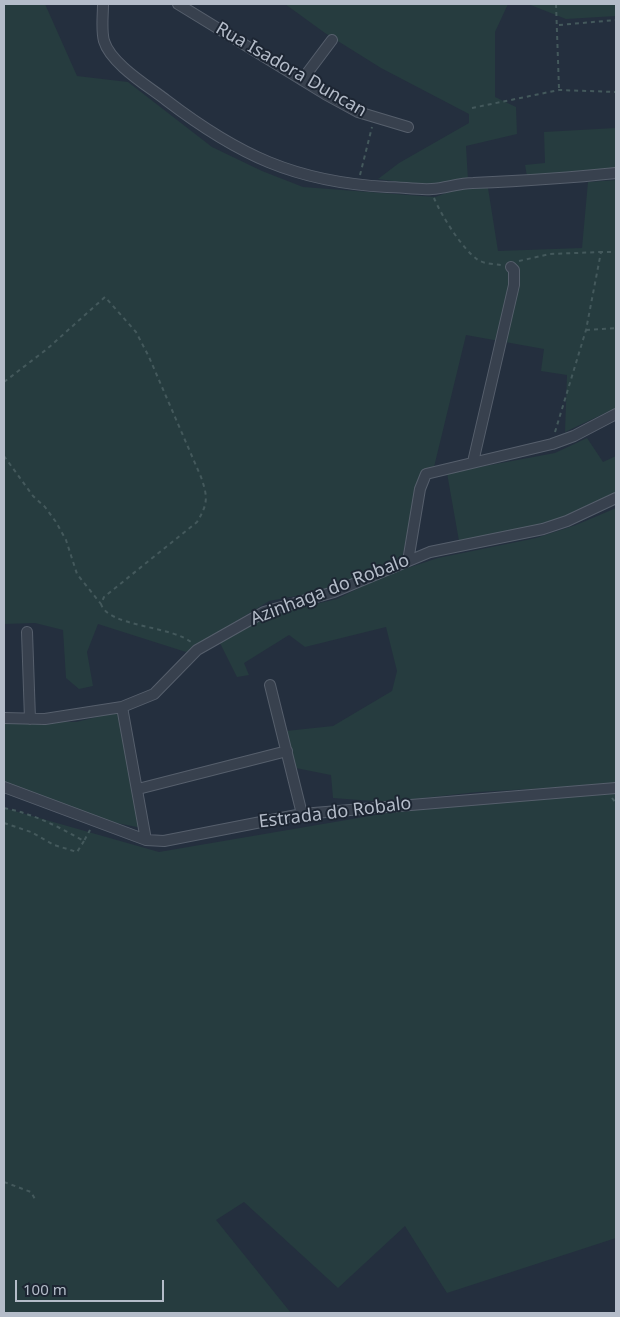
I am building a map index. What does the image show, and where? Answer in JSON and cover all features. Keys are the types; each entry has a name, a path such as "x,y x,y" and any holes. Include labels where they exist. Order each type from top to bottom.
{"street":[{"path":"103,4 103,29 108,50 127,70 196,122 247,154 284,169 310,177 358,185 432,189 470,183 522,181 616,173"},
{"name":"Rua Isadora Duncan","path":"178,4 199,19 245,43 302,80 358,112 408,127"},
{"path":"302,80 332,40"},
{"path":"473,462 512,294 514,277 511,266"},
{"path":"408,561 420,489 426,474 552,444 574,436 616,414"},
{"name":"Azinhaga do Robalo","path":"4,718 45,719 122,707 154,694 197,650 264,612 334,592 430,552 543,529 567,521 616,498"},
{"path":"27,632 30,719"},
{"path":"270,685 302,814"},
{"path":"122,707 146,840"},
{"path":"138,789 286,751"},
{"name":"Estrada do Robalo","path":"4,787 146,840 164,841 302,814 616,788"}],"path":[{"path":"556,4 559,90"},
{"path":"558,25 616,20"},
{"path":"472,108 559,90 616,92"},
{"path":"358,185 374,118"},
{"path":"432,189 440,210 474,257 484,263 511,266 522,260 550,254 616,252"},
{"path":"552,444 586,330 601,252"},
{"path":"4,382 47,349 105,297 136,332 149,357 174,419 201,477 206,492 206,508 197,522 104,597 101,604"},
{"path":"586,330 616,328"},
{"path":"4,456 32,496 45,507 56,522 66,540 77,574 106,612 118,618 186,637 197,650"},
{"path":"4,808 18,810 47,820 84,841"},
{"path":"4,823 31,832 44,841 66,850 77,852 94,821"},
{"path":"4,1182 31,1192 36,1201"}],"green space":[{"path":"4,4 45,4 77,76 128,82 212,147 262,171 303,187 435,197 463,187 488,188 498,251 582,248 588,182 616,180 616,408 565,432 567,375 541,371 544,349 466,335 434,467 412,509 402,559 329,590 269,601 186,652 98,624 87,652 93,686 79,689 66,678 63,630 35,623 4,624"},
{"path":"285,4 508,4 495,32 495,97 516,107 517,134 466,146 468,180 421,185 378,179 399,163 469,123 469,114 381,68 325,33"},
{"path":"528,4 616,4 616,16 566,19"},
{"path":"616,128 616,170 527,176 525,165 545,163 544,132"},
{"path":"587,438 603,462 616,456 616,492 561,518 523,529 459,541 447,473 555,453"},
{"path":"616,508 616,784 478,792 386,802 333,798 331,775 296,768 286,731 333,726 392,691 397,671 386,627 305,647 289,635 244,663 249,675 237,677 219,641 265,616 337,599 383,576 438,558 536,538 576,525"},
{"path":"118,712 142,828 101,820 4,782 4,722 76,722"},
{"path":"616,785 616,1238 447,1293 405,1226 338,1288 244,1202 216,1220 291,1313 4,1313 4,808 159,852 405,810"}]}
